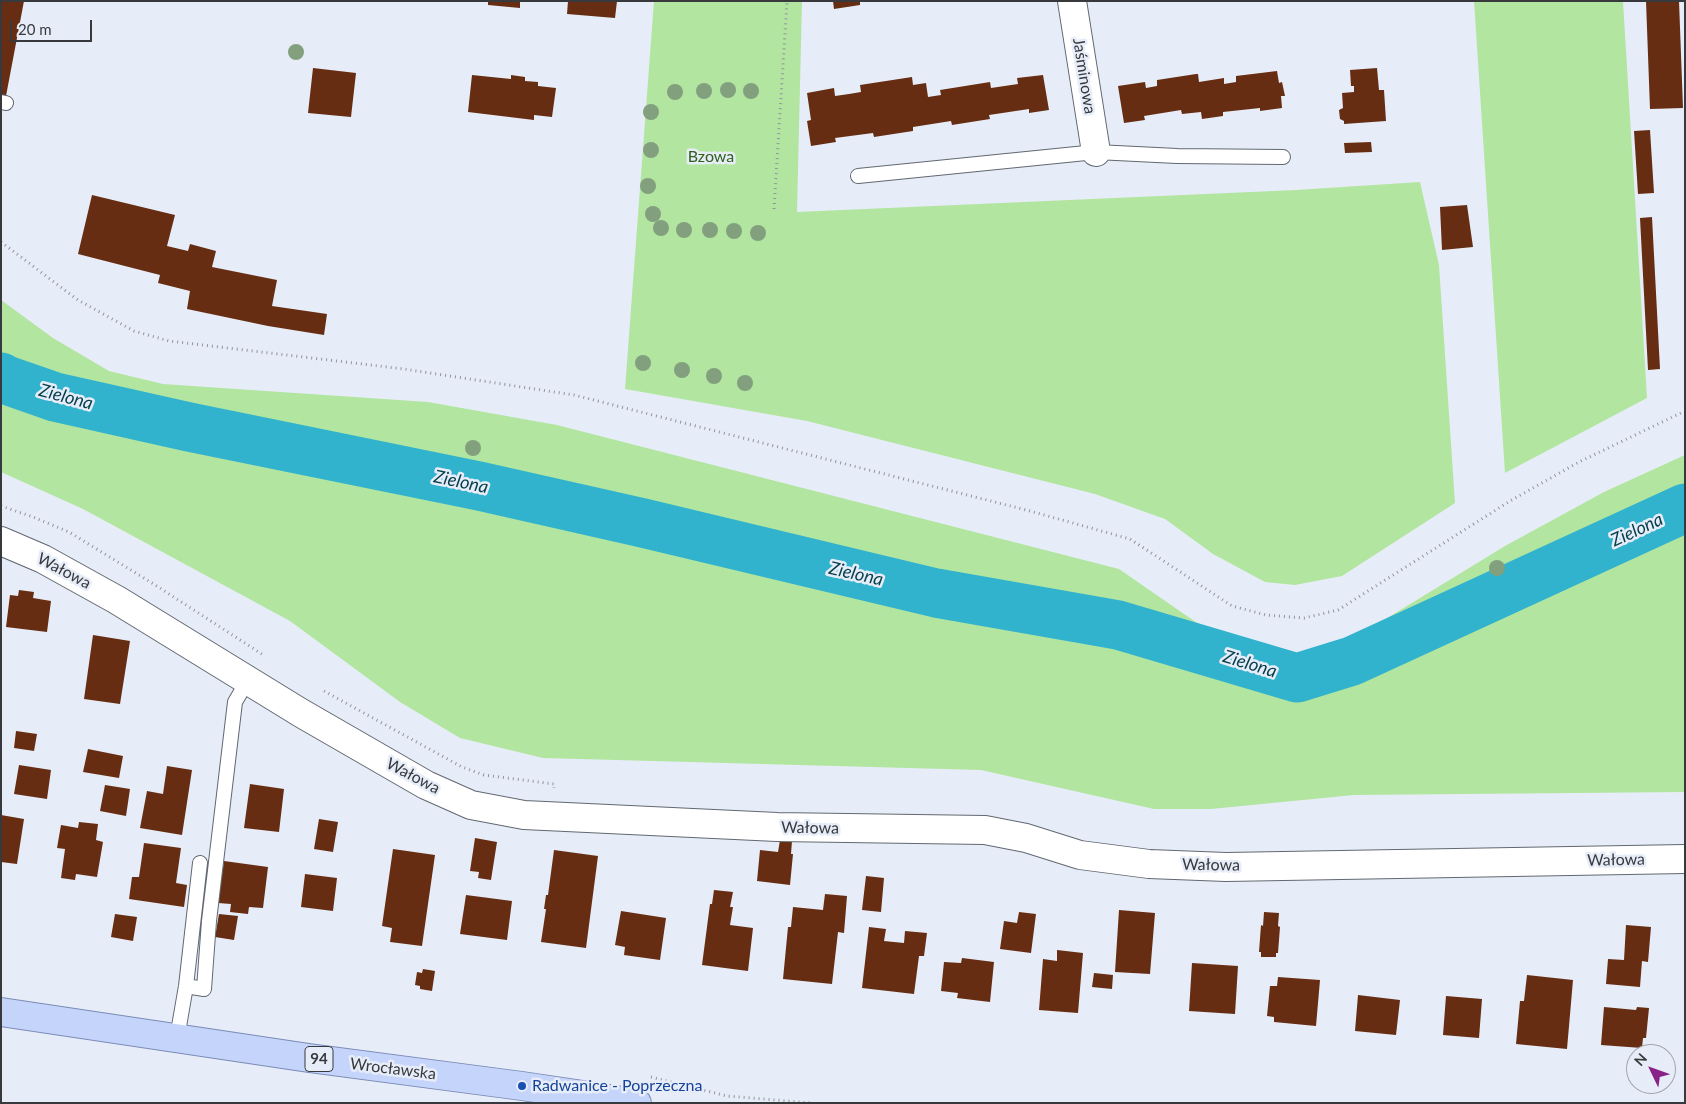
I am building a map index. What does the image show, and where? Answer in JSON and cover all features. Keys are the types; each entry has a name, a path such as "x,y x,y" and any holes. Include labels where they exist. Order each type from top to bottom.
{"main road":[{"name":"Wrocławska","path":"1,1012 637,1103"}],"street":[{"name":"Jaśminowa","path":"1072,1 1096,152"},
{"name":"Wałowa","path":"1,542 42,559 117,600 301,713 426,784 471,805 524,815 777,827 985,830 1026,838 1080,855 1159,864 1226,866 1685,859"}],"lane":[{"path":"858,176 1096,152 1177,156 1283,157"},
{"path":"186,986 204,989 209,922 235,702 248,680"},
{"path":"177,1038 186,986 200,863"}],"path":[{"path":"774,209 787,1"},
{"path":"1,242 78,300 134,331 169,341 404,369 574,395 1030,511 1130,539 1232,606 1266,615 1304,618 1338,610 1510,501 1579,462 1685,411"},
{"path":"1,249 9,248"},
{"path":"1,506 33,516 69,532 270,659"},
{"path":"323,691 462,767 484,775 554,784"}],"green space":[{"name":"Bzowa","path":"654,1 802,1 797,212 1296,190 1420,182 1439,265 1455,503 1342,576 1295,585 1265,582 1213,554 1165,519 1095,494 807,421 625,389"},
{"path":"1474,1 1623,1 1647,398 1505,473"},
{"path":"1,300 53,338 109,371 163,384 428,402 557,425 1119,569 1213,634 1250,649 1302,656 1348,642 1505,546 1604,492 1685,455 1685,792 1354,795 1211,809 1154,809 981,770 543,758 460,738 400,702 290,621 83,509 1,472"}],"building":[{"path":"1,1 24,1 6,96 1,95"},
{"path":"488,1 520,1 520,8 488,5"},
{"path":"568,1 617,1 615,18 567,14"},
{"path":"833,1 860,1 860,5 834,9"},
{"path":"1646,1 1679,1 1683,108 1650,109"},
{"path":"313,68 356,73 351,117 308,113"},
{"path":"1377,68 1379,90 1384,90 1386,121 1344,124 1344,121 1340,119 1339,110 1343,108 1342,93 1354,92 1354,86 1351,86 1350,70"},
{"path":"1277,71 1279,83 1282,82 1285,96 1281,96 1282,108 1260,111 1260,108 1223,112 1223,116 1202,119 1201,112 1182,114 1181,110 1144,116 1145,120 1124,123 1118,86 1145,82 1146,88 1157,86 1157,80 1196,74 1198,74 1199,82 1224,78 1224,84 1236,82 1236,76"},
{"path":"472,75 511,79 511,75 525,77 525,81 538,82 538,86 556,88 552,117 534,115 534,120 468,112"},
{"path":"1043,75 1049,110 1029,113 1029,109 989,115 990,119 952,125 951,121 913,127 913,131 874,137 873,133 835,138 836,142 811,146 807,121 811,120 807,93 834,88 835,96 849,94 861,92 860,85 912,77 913,85 926,83 928,97 941,95 940,90 990,82 991,88 1018,84 1017,78"},
{"path":"1650,130 1654,193 1638,194 1634,131"},
{"path":"1371,142 1372,152 1345,153 1344,143"},
{"path":"92,195 175,215 167,246 188,251 190,244 216,251 212,267 277,280 272,306 327,314 324,335 268,326 187,309 190,291 158,283 160,275 78,254"},
{"path":"1467,205 1473,247 1442,250 1440,207"},
{"path":"1652,217 1660,369 1648,370 1640,218"},
{"path":"19,590 34,592 33,598 51,601 47,632 6,627 10,595 18,596"},
{"path":"93,635 130,641 120,704 84,699"},
{"path":"16,731 37,734 34,751 14,748"},
{"path":"88,749 123,756 119,778 83,772"},
{"path":"19,765 51,770 47,799 14,794"},
{"path":"167,766 192,770 182,835 140,828 147,791 163,794"},
{"path":"250,784 284,789 279,832 244,828"},
{"path":"105,785 130,789 126,816 100,811"},
{"path":"1,815 24,819 17,864 1,862"},
{"path":"319,819 338,822 333,852 314,849"},
{"path":"79,822 98,824 96,840 103,842 97,877 76,874 75,880 61,878 65,849 57,848 61,825 78,828"},
{"path":"475,838 497,842 491,880 478,878 479,872 470,871"},
{"path":"780,840 792,841 791,854 793,854 790,885 757,881 760,850 778,852"},
{"path":"144,843 181,848 176,883 187,885 184,907 129,899 132,877 139,877"},
{"path":"393,849 435,855 422,946 390,942 392,928 382,926"},
{"path":"554,850 598,856 586,948 541,942 546,909 544,909 546,895 548,895"},
{"path":"224,861 268,867 263,908 249,907 248,914 230,912 231,904 218,903"},
{"path":"305,874 337,878 333,911 301,907"},
{"path":"866,876 884,878 881,912 862,910"},
{"path":"714,890 733,892 730,907 733,907 730,925 753,928 748,971 702,965 710,904 712,904"},
{"path":"825,894 847,896 844,933 838,932 832,984 783,979 788,927 791,927 793,907 823,910"},
{"path":"466,895 512,901 507,940 460,934"},
{"path":"1119,910 1155,913 1150,974 1115,972"},
{"path":"621,911 666,918 660,960 624,955 625,947 615,945"},
{"path":"1019,912 1036,914 1031,953 1000,949 1004,921 1017,923"},
{"path":"1264,912 1279,913 1278,926 1280,927 1276,957 1261,957 1261,952 1259,952"},
{"path":"115,914 137,917 133,941 111,937"},
{"path":"219,914 238,916 234,940 215,937"},
{"path":"1626,925 1651,927 1648,962 1642,961 1640,987 1606,984 1608,959 1624,960"},
{"path":"869,927 886,929 884,941 904,943 905,931 927,933 924,956 919,956 914,994 862,988"},
{"path":"1057,950 1083,953 1078,1013 1039,1010 1043,959 1057,961"},
{"path":"962,958 994,962 990,1002 957,998 958,993 941,991 944,962 961,963"},
{"path":"1192,963 1238,966 1235,1014 1189,1011"},
{"path":"423,969 435,971 432,991 420,989 420,986 415,985 417,972 422,973"},
{"path":"1094,973 1113,975 1112,989 1092,987"},
{"path":"1527,975 1573,980 1567,1049 1516,1044 1520,1001 1524,1001"},
{"path":"1278,977 1320,980 1316,1026 1274,1022 1274,1017 1267,1016 1270,986 1277,986"},
{"path":"1358,995 1400,1000 1396,1035 1355,1031"},
{"path":"1446,996 1482,999 1479,1038 1443,1035"},
{"path":"1604,1007 1636,1010 1637,1007 1649,1008 1646,1038 1643,1038 1642,1044 1626,1044 1626,1047 1601,1045"}],"waterway":[{"name":"Zielona","path":"1,377 55,397 189,427 479,486 936,593 1118,625 1297,678 1352,661 1685,508"}],"place":[{"name":"Radwanice - Poprzeczna","path":"522,1086"}]}
